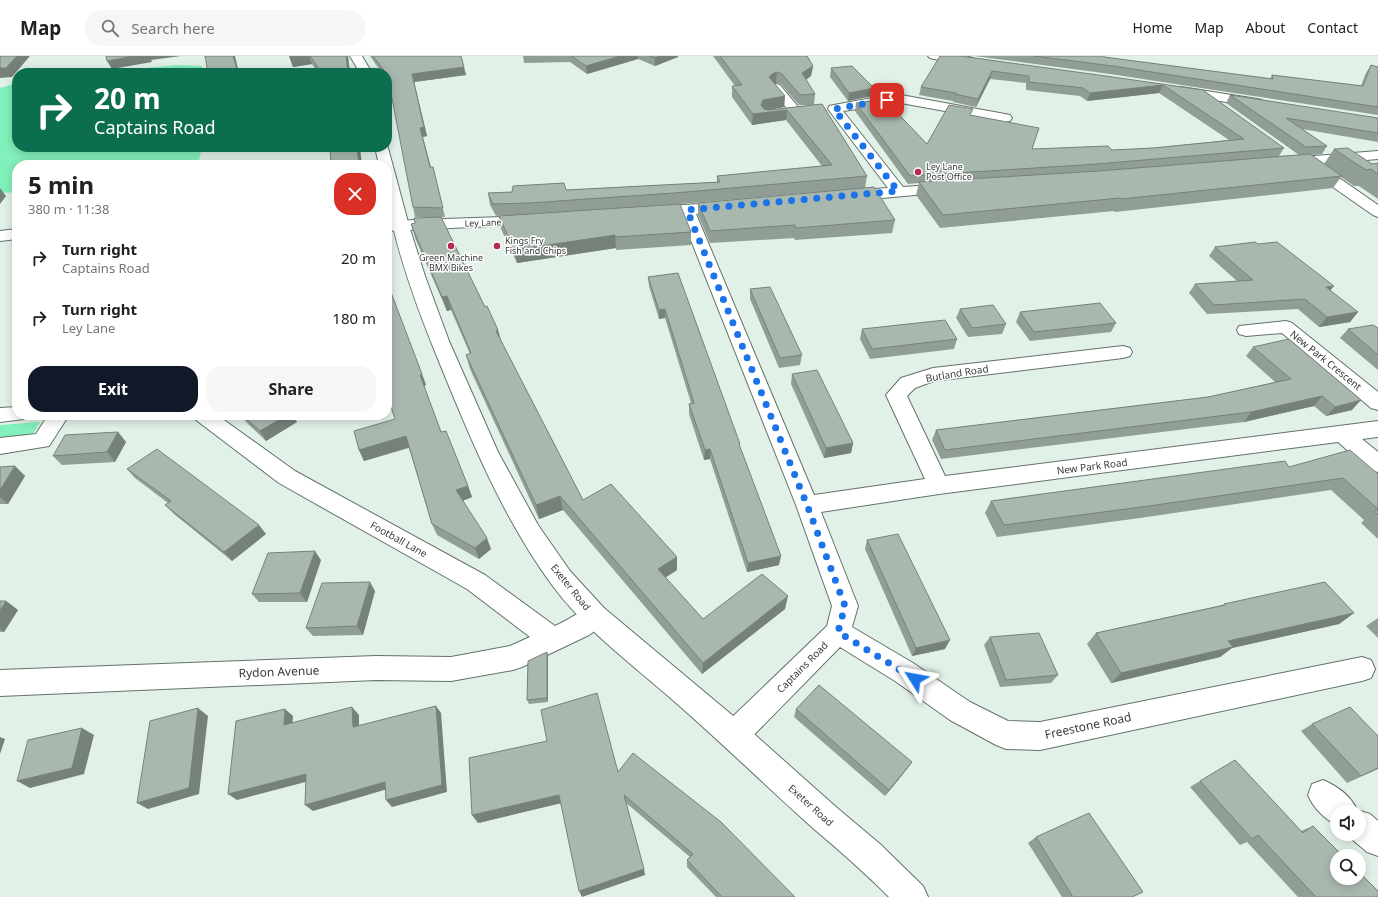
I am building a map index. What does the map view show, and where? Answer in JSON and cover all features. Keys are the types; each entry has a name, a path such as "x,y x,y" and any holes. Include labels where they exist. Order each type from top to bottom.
{"street":[{"path":"356,56 363,68"},
{"path":"934,56 982,62"},
{"path":"776,87 795,111"},
{"path":"1173,90 1269,104"},
{"path":"1204,95 1223,110"},
{"path":"782,113 834,109 872,102 902,99 1005,118"},
{"path":"834,109 898,191"},
{"path":"1275,157 1300,161 1378,155"},
{"path":"1300,161 1378,212"},
{"path":"837,197 961,187"},
{"path":"640,213 746,205"},
{"name":"Exeter Road","path":"392,209 394,226 440,341 487,452 530,532 562,578 595,616 734,735 825,818 869,855 912,897"},
{"path":"687,210 807,505 845,606 838,632"},
{"name":"Ley Lane","path":"394,226 540,220"},
{"path":"0,236 12,235"},
{"name":"New Park Crescent","path":"1246,330 1286,327 1378,403"},
{"name":"Butland Road","path":"939,486 896,395 908,383 933,375 1123,352"},
{"path":"0,415 12,414"},
{"path":"0,446 42,441 56,420"},
{"name":"Football Lane","path":"210,420 287,477 476,582 553,639"},
{"name":"New Park Road","path":"807,505 939,486 1378,429"},
{"path":"1343,434 1378,464"},
{"path":"553,639 580,627 595,616"},
{"name":"Freestone Road","path":"838,632 904,672 960,711 1006,735 1040,736 1362,670"},
{"name":"Captains Road","path":"734,735 838,632"},
{"name":"Rydon Avenue","path":"0,683 376,668 451,669 512,658 553,639"},
{"path":"1366,831 1378,841"}],"green space":[{"path":"178,65 202,66 203,68 146,68"},
{"path":"12,84 12,152 201,152 199,160 12,160 12,192 0,193 0,88"},
{"path":"40,422 30,439 0,442 0,425"}],"building":[{"path":"0,56 17,56 6,68 0,68"},
{"path":"106,56 134,56 107,61"},
{"path":"205,56 233,56 237,68 207,68"},
{"path":"310,56 346,56 347,68 318,68"},
{"path":"373,56 461,56 464,67 412,74 424,127 420,128 430,167 433,167 443,208 413,207 392,99 392,68 382,68"},
{"path":"571,56 620,56 586,66"},
{"path":"649,56 661,56 655,58"},
{"path":"720,56 807,56 813,66 802,73 815,94 800,95 782,74 777,72 769,77 785,96 763,100 761,105 764,109 769,110 822,104 867,176 687,192 530,203 493,204 488,193 512,192 513,186 564,183 566,190 720,182 717,176 832,165 787,110 753,114 732,86 742,85"},
{"path":"940,56 960,56 1203,90 1284,148 1097,164 910,176 856,103 884,99 927,144 949,105 973,109 970,115 1039,128 1032,149 1108,146 1112,150 1153,148 1244,139 1163,85 1090,93 1083,88 1029,82 1029,76 992,71 978,99 955,94 956,93 921,87"},
{"path":"1034,56 1104,56 1273,79 1272,75 1363,86 1371,65 1378,67 1378,107 1113,66"},
{"path":"852,66 874,88 849,93 831,68"},
{"path":"1230,95 1378,118 1378,133 1286,118 1327,146 1306,147"},
{"path":"1348,148 1372,164 1378,163 1378,174 1371,169 1366,170 1334,149"},
{"path":"330,152 358,152 358,160 331,160"},
{"path":"1310,154 1342,176 1121,199 943,215 919,182 1099,171"},
{"path":"874,187 895,220 796,228 795,225 710,231 698,203"},
{"path":"680,204 691,232 615,237 615,235 514,250 499,216"},
{"path":"441,217 485,307 487,306 498,330 496,331 583,500 611,484 677,557 658,569 703,619 762,574 788,596 703,663 560,496 536,505 466,355 471,353 447,296 442,297 411,224 415,223 414,218"},
{"path":"1255,242 1258,244 1277,242 1334,286 1326,287 1358,312 1327,317 1305,299 1214,305 1195,284 1253,280 1215,247"},
{"path":"678,273 781,556 748,563 710,449 705,450 689,404 694,403 665,309 659,310 648,277"},
{"path":"770,287 802,355 780,358 750,289"},
{"path":"392,295 422,374 420,375 441,432 446,431 468,486 456,490 487,538 475,548 432,524 406,436 359,450 354,431 395,419 392,410"},
{"path":"1100,303 1116,323 1034,332 1020,312"},
{"path":"993,305 1006,324 972,328 960,309"},
{"path":"945,320 957,339 872,349 862,329"},
{"path":"1373,325 1378,328 1378,355 1348,329"},
{"path":"1289,339 1361,400 1335,407 1322,396 1251,412 945,450 936,430 1208,397 1291,379 1253,347"},
{"path":"817,370 853,443 826,448 792,374"},
{"path":"248,420 279,420 260,431"},
{"path":"118,432 107,452 53,456 65,435"},
{"path":"157,449 259,525 224,552 165,505 171,501 127,469"},
{"path":"1350,450 1378,474 1378,509 1343,478 1004,525 991,501 1285,461 1289,467"},
{"path":"15,466 0,490 0,467"},
{"path":"898,534 950,640 916,648 867,540"},
{"path":"315,551 300,593 252,594 268,553"},
{"path":"370,582 357,626 306,628 322,583"},
{"path":"1325,582 1354,613 1228,641 1233,647 1121,673 1096,633 1225,605 1224,604"},
{"path":"0,601 6,601 0,611"},
{"path":"1039,633 1058,675 1006,680 990,637"},
{"path":"547,652 547,698 527,700 528,661"},
{"path":"819,685 912,762 889,790 796,709"},
{"path":"597,693 618,772 633,753 721,822 795,897 722,897 687,860 693,854 624,795 644,869 579,891 559,795 472,815 469,758 547,741 541,710"},
{"path":"436,706 442,785 386,800 385,782 305,805 306,774 228,794 236,721 285,709 284,725 352,707 353,727"},
{"path":"1350,707 1378,736 1378,768 1361,776 1312,724"},
{"path":"198,708 189,788 137,803 150,721"},
{"path":"82,728 72,768 17,781 28,740"},
{"path":"1235,760 1303,833 1313,826 1336,849 1330,849 1330,885 1366,885 1366,879 1378,891 1378,897 1316,897 1258,835 1252,839 1200,781"},
{"path":"1089,813 1143,892 1132,897 1073,897 1036,837"}],"place":[{"name":"Ley Lane Post Office","path":"918,172"},
{"name":"Green Machine BMX Bikes","path":"451,246"},
{"name":"Kings Fry Fish and Chips","path":"497,246"}],"route":[{"path":"887,100 834,109 898,191 687,210 807,505 845,606 838,632 915,679"}]}
